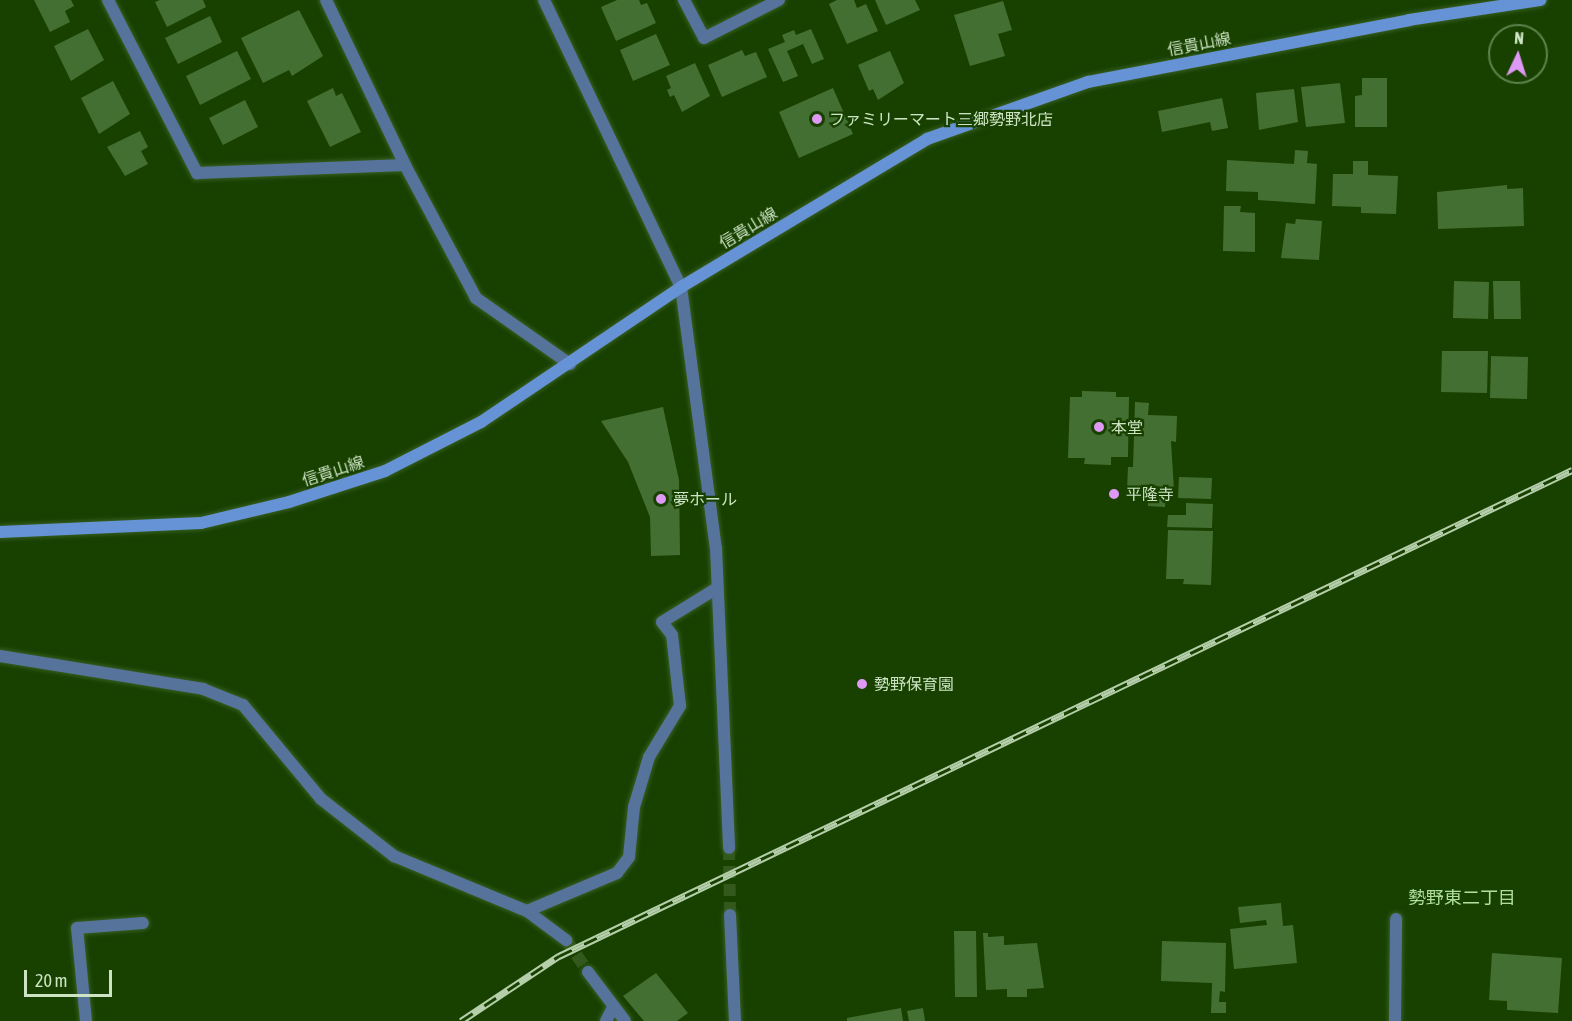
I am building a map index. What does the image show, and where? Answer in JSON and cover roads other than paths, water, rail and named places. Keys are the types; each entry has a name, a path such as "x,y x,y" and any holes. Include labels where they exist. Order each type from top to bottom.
{"main road":[{"name":"信貴山線","path":"0,532 201,523 289,502 385,471 481,422 681,287 927,139 1088,82 1409,20 1540,0"}],"street":[{"path":"108,0 197,173 405,165"},
{"path":"326,0 405,165 476,298 570,364"},
{"path":"544,0 681,287 707,458 717,588 729,848"},
{"path":"684,0 704,38 778,0"},
{"path":"527,911 617,873 629,857 634,807 649,757 680,706 672,635 662,622 717,588"},
{"path":"0,656 203,689 243,705 321,799 394,856 527,911 566,940"},
{"path":"730,915 735,1021"},
{"path":"1395,1021 1396,919"},
{"path":"86,1021 77,928 143,922"},
{"path":"588,972 625,1021"},
{"path":"606,1021 613,1007"}],"tunnel":[{"path":"729,848 730,915"},
{"path":"566,940 588,972"}],"railway":[{"path":"461,1021 559,956 1572,470"}],"place":[{"name":"ファミリーマート三郷勢野北店","path":"817,119"},
{"name":"本堂","path":"1099,427"},
{"name":"平隆寺","path":"1114,494"},
{"name":"夢ホール","path":"661,499"},
{"name":"勢野保育園","path":"862,684"}],"district":[{"name":"勢野東二丁目","path":"1462,898"}]}
